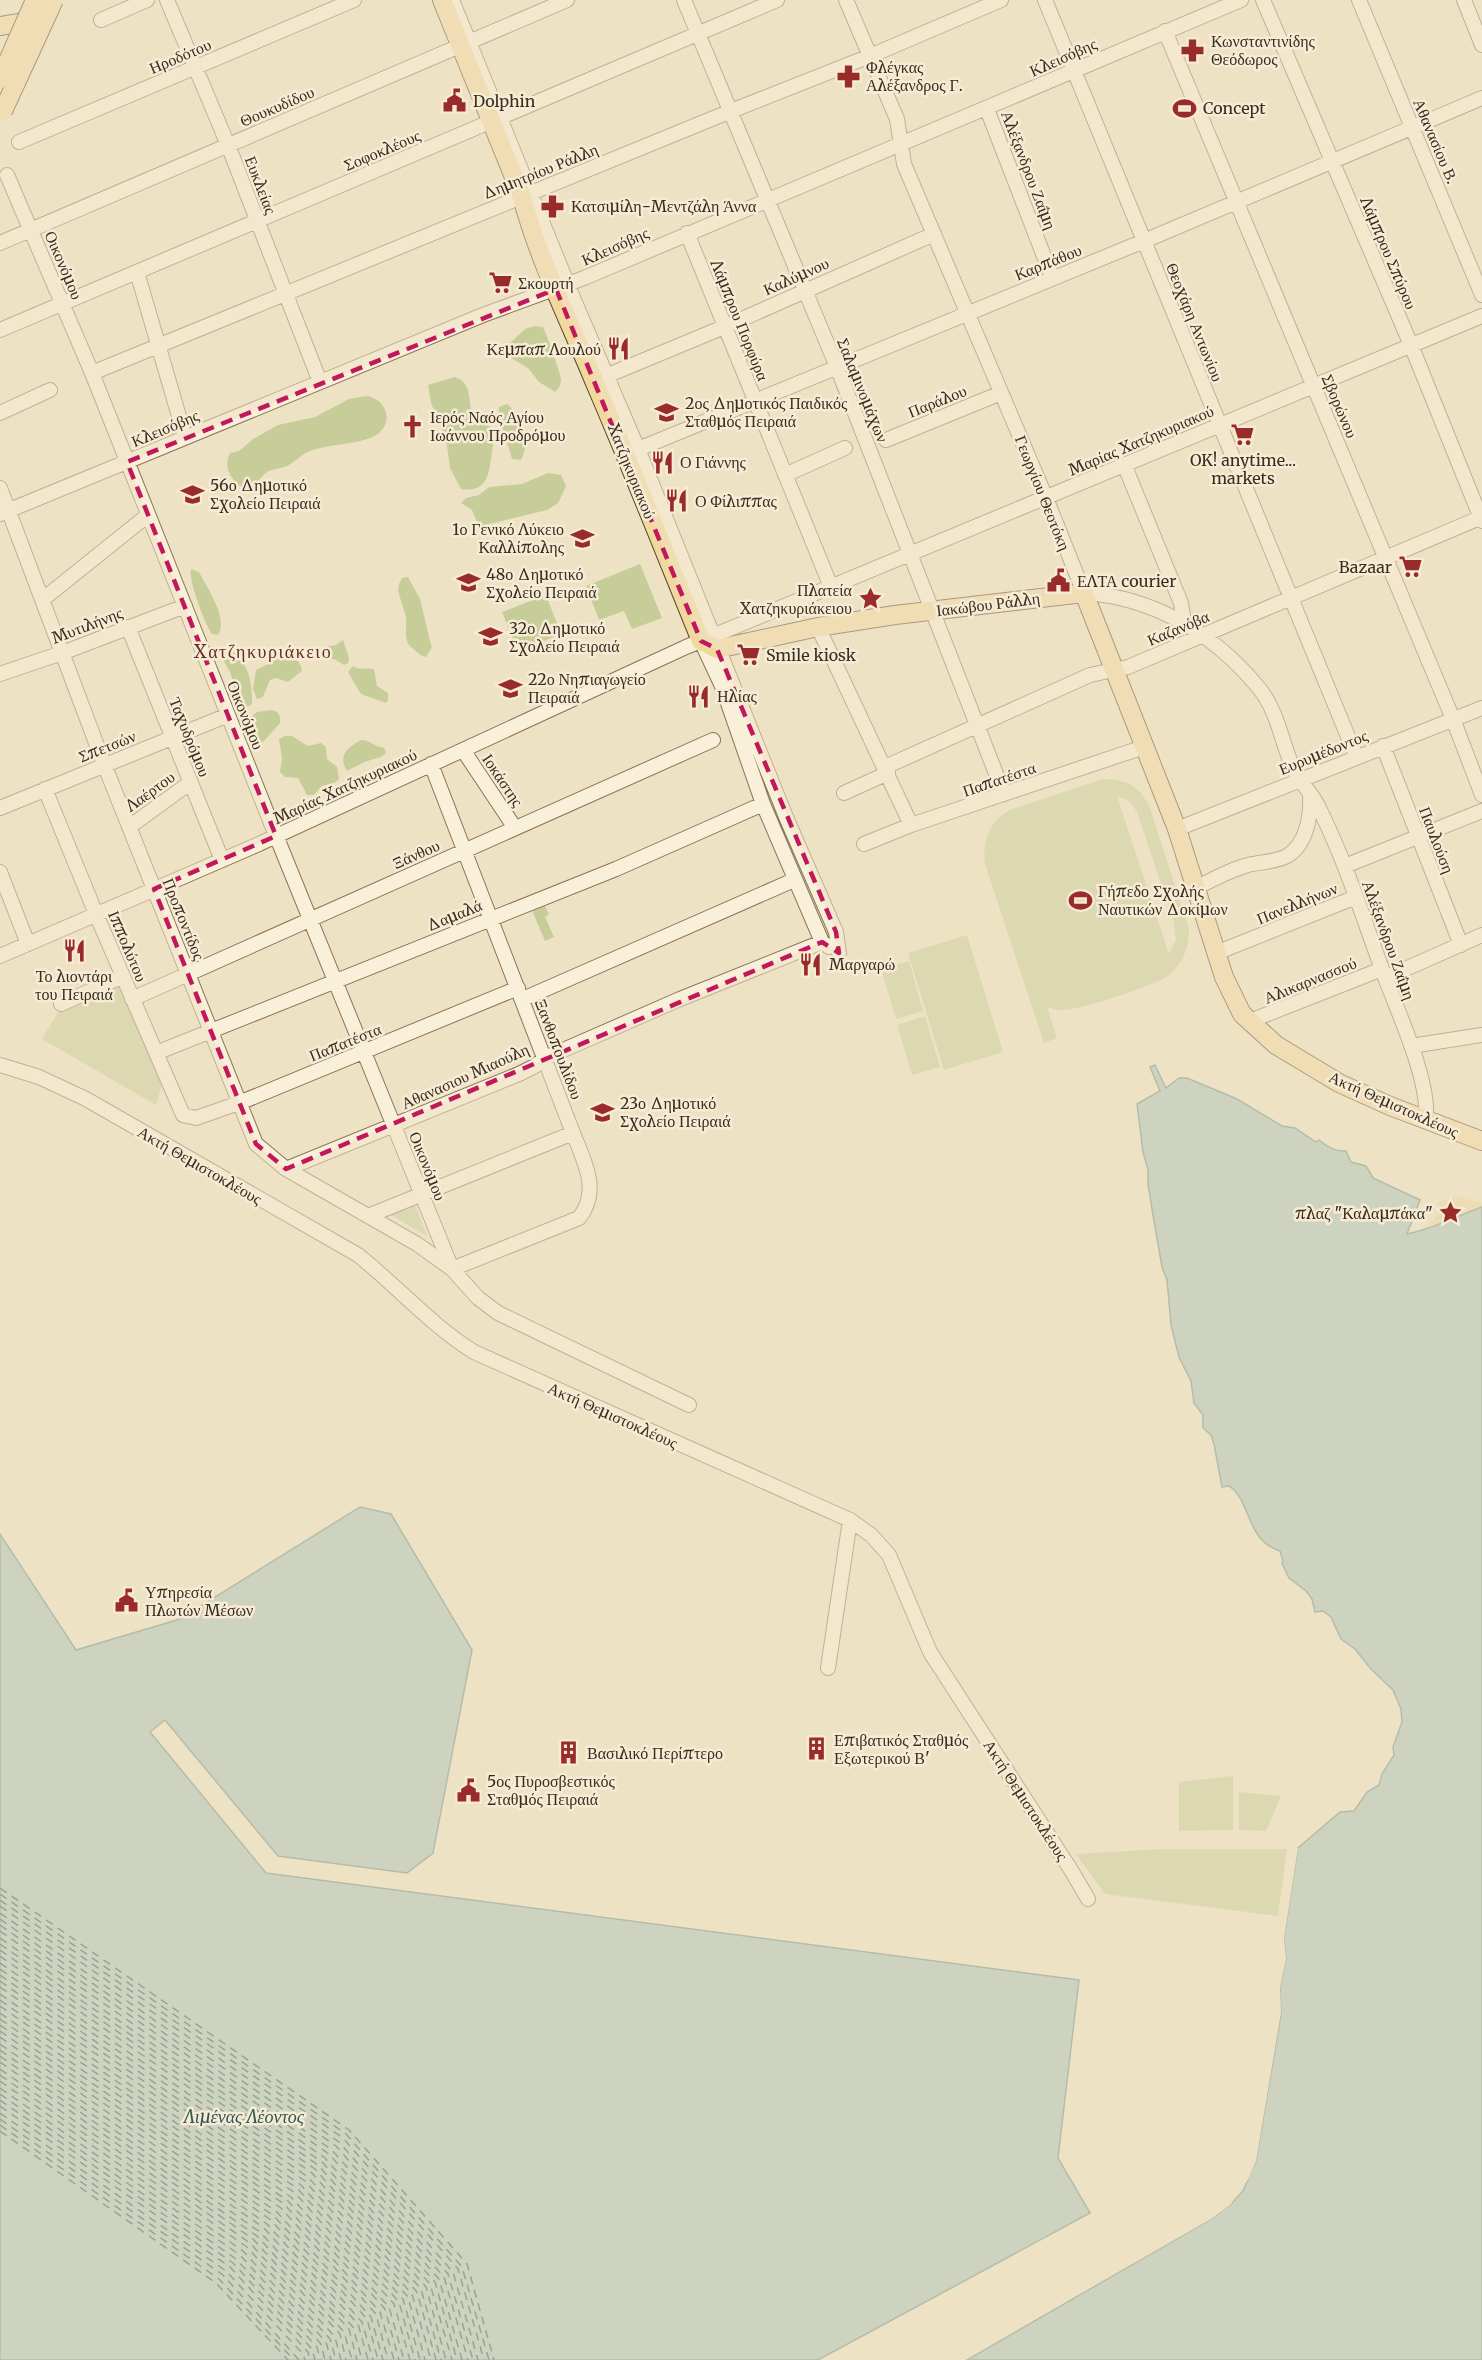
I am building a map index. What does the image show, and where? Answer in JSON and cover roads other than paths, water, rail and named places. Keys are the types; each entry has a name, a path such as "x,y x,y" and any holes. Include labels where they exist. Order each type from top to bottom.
{"main road":[{"path":"0,79 35,0"},
{"path":"2,115 54,0"},
{"path":"0,26 19,23 42,14 60,0"},
{"name":"Χατζηκυριακού","path":"442,0 465,44 497,119 527,195 527,214 562,287 710,642"},
{"name":"Ιακώβου Ράλλη","path":"710,642 932,611 1084,593"},
{"name":"Γεωργίου Θεοτόκη","path":"1084,593 1177,829 1216,953 1234,1001 1250,1021"},
{"name":"Ακτή Θεμιστοκλέους","path":"1250,1021 1276,1045 1339,1083 1482,1141"}],"street":[{"path":"101,20 147,0"},
{"name":"Ευκλείας","path":"167,0 228,145 320,382"},
{"name":"Ηροδότου","path":"19,142 354,0"},
{"name":"Χατζηκυριακού","path":"452,0 465,44"},
{"name":"Θουκυδίδου","path":"0,243 567,0"},
{"name":"Σαλαμινομάχων","path":"684,0 837,367 1004,794"},
{"name":"Σοφοκλέους","path":"0,330 777,0"},
{"name":"Γεωργίου Θεοτόκη","path":"846,0 897,119 904,164 1084,593"},
{"name":"Δημητρίου Ράλλη","path":"92,373 870,56 1001,0"},
{"name":"Θεοχάρη Αντωνίου","path":"1046,0 1356,756"},
{"name":"Κλεισόβης","path":"4,513 483,315 562,287 1240,0"},
{"name":"Λάμπρου Σπύρου","path":"1263,0 1411,345 1482,519"},
{"name":"Αθανασίου Β.","path":"1359,0 1482,295"},
{"path":"1464,0 1482,45"},
{"name":"Σβορώνου","path":"1165,32 1453,719 1482,795"},
{"name":"Καρπάθου","path":"632,452 1144,241 1482,98"},
{"name":"Αλέξανδρου Ζαΐμη","path":"987,109 1052,277"},
{"name":"Οικονόμου","path":"7,175 92,373 276,836 452,1269"},
{"name":"Λάμπρου Πορφύρα","path":"687,233 831,587"},
{"name":"Καλύμνου","path":"606,376 724,327 934,234"},
{"path":"137,272 185,437"},
{"name":"Χατζηκυριακού","path":"562,287 606,376 632,452"},
{"name":"Μαρίας Χατζηκυριακού","path":"0,956 222,860 431,764 831,587 1482,316"},
{"path":"0,413 50,390"},
{"name":"Παράλου","path":"886,440 1001,393"},
{"path":"785,475 845,448"},
{"path":"1124,464 1181,603 1184,622"},
{"name":"Προποντίδος","path":"0,488 4,513 42,600 104,764 256,1144 286,1169 417,1244 452,1269"},
{"path":"42,600 148,515"},
{"name":"Καζανόβα","path":"844,793 976,725 1090,675 1128,667 1482,519"},
{"name":"Ιακώβου Ράλλη","path":"1084,593 1137,602 1184,622 1244,671 1260,689 1272,708 1290,761 1299,779"},
{"name":"Μυτιλήνης","path":"0,674 184,606"},
{"name":"Ταχυδρόμου","path":"128,627 222,860"},
{"path":"818,627 911,825"},
{"name":"Χατζηκυριακού","path":"710,642 836,932 839,953 822,942 794,880 763,804 722,686 710,642"},
{"name":"Ευρυμέδοντος","path":"1177,829 1356,756 1482,708"},
{"name":"Σπετσών","path":"0,808 228,715"},
{"name":"Ξάνθου","path":"132,999 713,740"},
{"name":"Παυλούση","path":"1383,746 1461,945"},
{"name":"Παπατέστα","path":"864,844 911,825 1144,747"},
{"name":"Ιοκάστης","path":"463,750 515,828"},
{"name":"Ξανθοπουλίδου","path":"431,764 545,1058 592,1188 585,1211 579,1218 452,1269"},
{"name":"Αλέξανδρου Ζαΐμη","path":"1299,779 1310,791 1320,808 1345,866 1411,1046 1428,1104 1426,1120"},
{"name":"Λαέρτου","path":"129,827 190,782"},
{"name":"Ιππολύτου","path":"45,789 183,1115"},
{"path":"1196,888 1231,871 1286,857 1295,850 1309,821 1310,791"},
{"name":"Δαμαλά","path":"156,1053 616,869 763,804"},
{"name":"Πανελλήνων","path":"1345,866 1482,811"},
{"path":"0,872 28,944"},
{"name":"Παπατέστα","path":"183,1115 196,1118 239,1103 364,1052 520,994 794,880"},
{"name":"Πανελλήνων","path":"1216,953 1356,897"},
{"name":"Αλικαρνασσού","path":"1250,1021 1461,945 1482,935"},
{"name":"Αθανασιου Μιαούλη","path":"286,1169 527,1070 545,1058 680,999 822,942"},
{"path":"61,1004 123,976"},
{"path":"1411,1046 1482,1035"},
{"name":"Ακτή Θεμιστοκλέους","path":"0,1065 39,1077 86,1099 358,1255 391,1282 441,1329 474,1352 850,1520 871,1535 889,1555 930,1652 1088,1899"},
{"path":"368,1216 573,1133"},
{"path":"452,1269 478,1298 498,1313 688,1405"},
{"path":"828,1668 850,1520"}],"water":[{"path":"1155,1065 1166,1088 1179,1078 1187,1078 1237,1099 1282,1126 1295,1128 1316,1142 1319,1140 1331,1148 1346,1151 1351,1162 1366,1166 1373,1178 1420,1200 1407,1234 1436,1226 1482,1207 1482,2360 967,2360 1211,2219 1230,2205 1243,2191 1256,2161 1278,2032 1281,2012 1280,1988 1286,1959 1284,1938 1298,1848 1340,1812 1354,1811 1367,1792 1379,1785 1382,1774 1394,1755 1393,1747 1402,1722 1401,1709 1393,1690 1371,1669 1355,1649 1341,1639 1331,1617 1323,1611 1315,1612 1312,1599 1306,1591 1289,1578 1282,1563 1280,1551 1269,1546 1260,1538 1236,1492 1229,1486 1222,1487 1214,1444 1211,1435 1203,1428 1203,1415 1194,1403 1191,1381 1179,1357 1171,1325 1167,1280 1162,1267 1148,1184 1148,1170 1143,1152 1137,1104 1160,1091 1150,1067"},
{"name":"Λιμένας Λέοντος","path":"360,1507 391,1514 472,1650 433,1853 407,1873 278,1856 165,1720 150,1732 266,1873 1079,1980 1058,2158 1090,2213 818,2360 0,2360 0,1534 76,1650 180,1619"}],"place":[{"name":"Κωνσταντινίδης Θεόδωρος","path":"1193,50"},
{"name":"Φλέγκας Αλέξανδρος Γ.","path":"848,76"},
{"name":"Dolphin","path":"455,101"},
{"name":"Concept","path":"1185,108"},
{"name":"Κατσιμίλη-Μεντζάλη Άννα","path":"553,206"},
{"name":"Σκουρτή","path":"500,283"},
{"name":"Κεμπαπ Λουλού","path":"619,349"},
{"name":"2ος Δημοτικός Παιδικός Σταθμός Πειραιά","path":"667,412"},
{"name":"Ιερός Ναός Αγίου Ιωάννου Προδρόμου","path":"412,426"},
{"name":"OK! anytime... markets","path":"1243,435"},
{"name":"Ο Γιάννης","path":"662,462"},
{"name":"56ο Δημοτικό Σχολείο Πειραιά","path":"192,494"},
{"name":"Ο Φίλιππας","path":"677,501"},
{"name":"1ο Γενικό Λύκειο Καλλίπολης","path":"582,538"},
{"name":"Bazaar","path":"1410,567"},
{"name":"ΕΛΤΑ courier","path":"1059,581"},
{"name":"48ο Δημοτικό Σχολείο Πειραιά","path":"468,583"},
{"name":"Πλατεία Χατζηκυριάκειου","path":"870,599"},
{"name":"32ο Δημοτικό Σχολείο Πειραιά","path":"491,637"},
{"name":"Smile kiosk","path":"748,655"},
{"name":"22ο Νηπιαγωγείο Πειραιά","path":"510,688"},
{"name":"Ηλίας","path":"699,696"},
{"name":"Γήπεδο Σχολής Ναυτικών Δοκίμων","path":"1080,900"},
{"name":"Το λιοντάρι του Πειραιά","path":"74,951"},
{"name":"Μαργαρώ","path":"811,964"},
{"name":"23ο Δημοτικό Σχολείο Πειραιά","path":"602,1112"},
{"name":"πλαζ \"Καλαμπάκα\"","path":"1451,1213"},
{"name":"Υπηρεσία Πλωτών Μέσων","path":"127,1601"},
{"name":"Επιβατικός Σταθμός Εξωτερικού Β'","path":"816,1749"},
{"name":"Βασιλικό Περίπτερο","path":"569,1753"},
{"name":"5ος Πυροσβεστικός Σταθμός Πειραιά","path":"469,1790"}],"district":[{"name":"Χατζηκυριάκειο","path":"263,651"}]}
